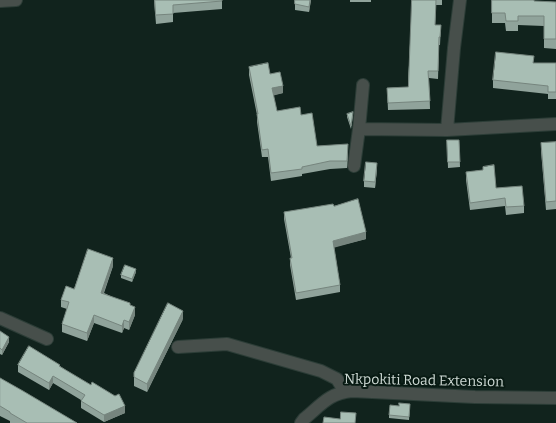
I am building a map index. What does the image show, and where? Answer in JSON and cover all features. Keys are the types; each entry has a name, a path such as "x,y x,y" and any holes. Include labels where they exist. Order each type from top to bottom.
{"street":[{"path":"0,1 16,0"},
{"path":"447,130 460,0"},
{"path":"354,166 363,85"},
{"path":"359,129 447,130 556,124"},
{"path":"0,318 47,340"},
{"path":"178,347 227,344 321,371 337,379 345,392"},
{"name":"Nkpokiti Road Extension","path":"301,423 329,398 337,394 352,391 475,397 556,398"}],"building":[{"path":"155,0 222,1 173,5 173,14 156,15"},
{"path":"295,0 310,0 309,7 295,4"},
{"path":"412,0 436,0 435,25 441,25 439,37 438,71 428,71 430,101 388,103 387,88 408,87"},
{"path":"492,0 534,0 556,2 556,39 544,39 544,16 518,16 518,21 506,21 505,13 492,13"},
{"path":"496,52 534,56 533,63 556,63 556,92 548,92 548,86 493,80"},
{"path":"268,63 270,74 280,72 283,86 272,88 277,111 300,107 301,115 312,113 317,146 348,144 347,161 330,161 302,167 302,169 271,173 268,149 262,150 258,114 249,67"},
{"path":"353,112 351,126 347,114"},
{"path":"447,140 459,140 460,162 448,162"},
{"path":"556,142 556,201 546,202 541,143"},
{"path":"366,162 377,163 375,182 364,181"},
{"path":"494,165 496,188 522,186 524,206 506,207 505,198 470,203 466,172 483,170 483,167"},
{"path":"358,199 366,232 333,241 340,285 296,293 284,212 333,204 334,206"},
{"path":"88,249 113,258 101,293 130,303 130,305 135,307 129,322 124,320 122,326 94,315 87,333 62,324 69,302 61,300 66,286 74,289"},
{"path":"125,265 136,269 132,279 121,275"},
{"path":"168,303 183,311 147,384 134,377 134,373"},
{"path":"0,331 9,337 2,350 0,348"},
{"path":"29,346 91,385 92,382 115,396 119,394 125,406 104,415 81,401 85,395 53,376 49,383 18,365"},
{"path":"0,378 77,423 27,423 0,406"},
{"path":"399,403 410,404 409,417 389,415 390,405 399,406"},
{"path":"341,412 356,413 355,423 323,423 324,417 340,419"}]}
